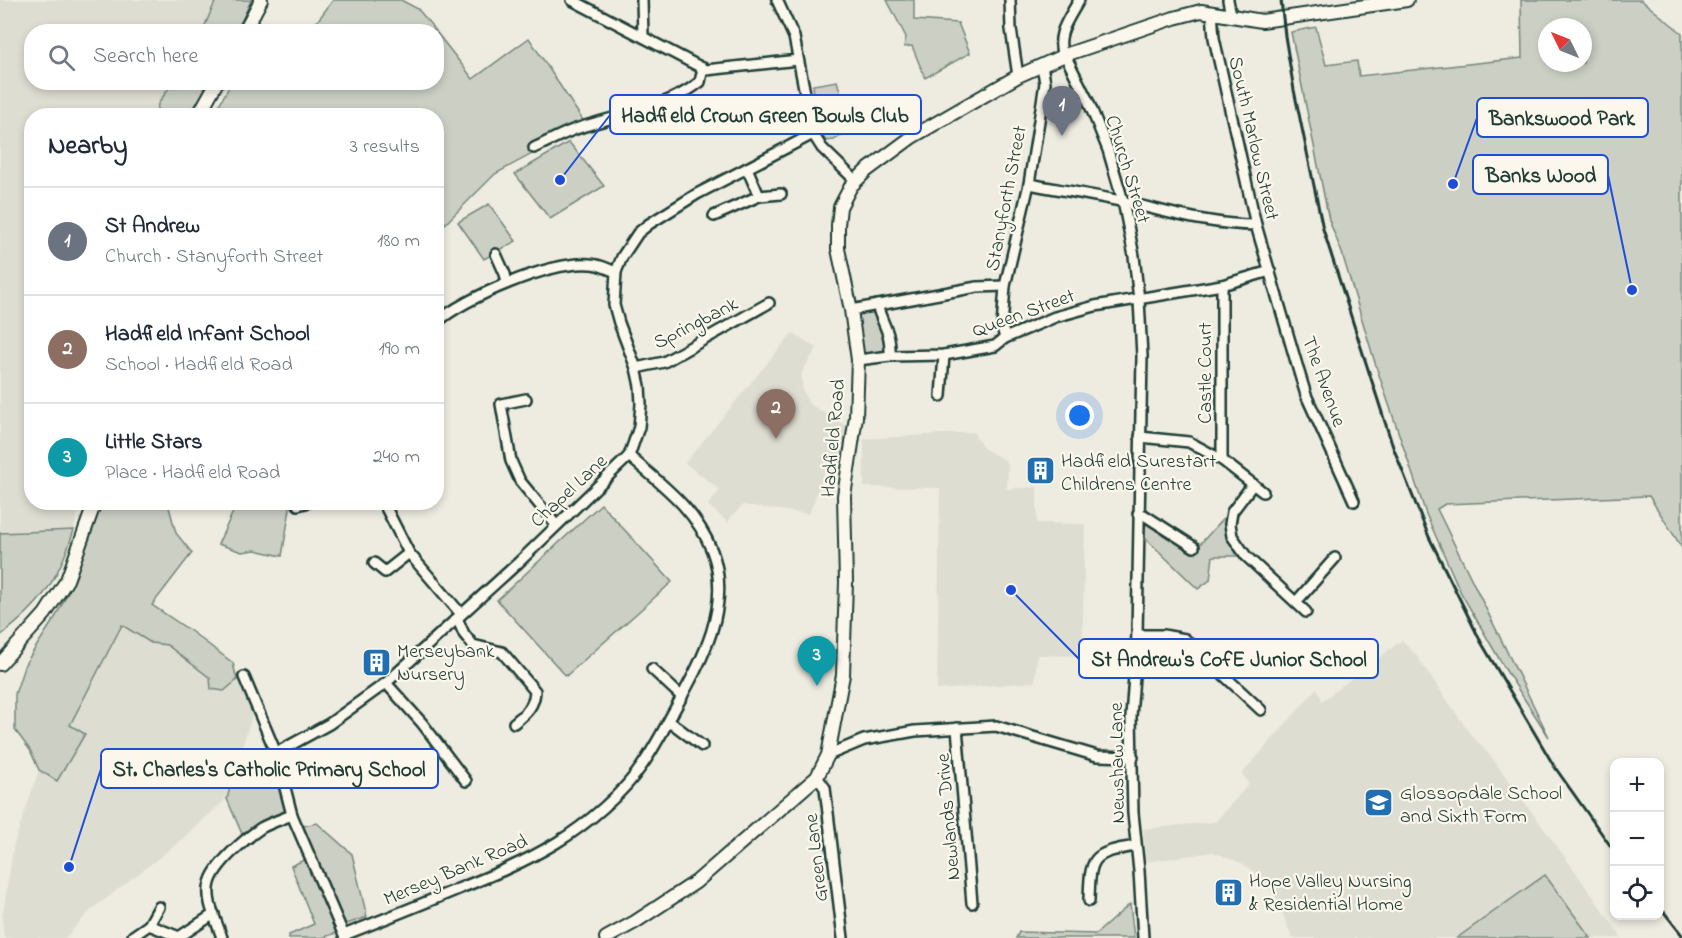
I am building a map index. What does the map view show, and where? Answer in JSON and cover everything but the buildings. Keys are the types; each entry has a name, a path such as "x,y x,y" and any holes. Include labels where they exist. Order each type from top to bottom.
{"street":[{"path":"248,24 261,0"},
{"path":"572,0 705,69 798,60"},
{"path":"642,0 643,36"},
{"path":"777,0 794,37 813,135 822,148 855,180"},
{"path":"1010,0 1011,29 1018,76"},
{"path":"1064,55 1059,42 1061,34 1079,0"},
{"path":"1228,0 1231,15"},
{"name":"Hadfield Road","path":"606,938 696,882 817,777 828,755 843,675 846,582 844,496 856,417 858,360 851,310 838,249 838,225 843,199 855,180 912,137 1018,76 1064,55 1174,18 1200,12 1212,12 1262,21 1407,0"},
{"name":"South Marlow Street","path":"1212,12 1214,38 1256,225 1270,271"},
{"name":"Church Street","path":"1064,55 1089,103 1108,150 1123,201 1134,256 1138,300"},
{"name":"Stanyforth Street","path":"1005,338 1002,327 1005,286 1029,184 1045,83 1041,65"},
{"path":"534,148 571,130 639,111 691,90 700,82 705,69"},
{"path":"202,108 213,90"},
{"name":"Chapel Lane","path":"276,753 330,724 386,683 518,563 629,456 639,427 640,386 614,305 616,272 629,244 649,224 698,194 813,135"},
{"path":"747,168 759,196"},
{"path":"1029,184 1123,201 1209,222 1256,225"},
{"path":"714,216 759,196 781,194"},
{"path":"496,254 506,274 507,283"},
{"path":"444,318 507,283 567,265 591,264 616,272"},
{"name":"Queen Street","path":"858,360 890,356 944,355 995,346 1005,338 1055,317 1095,306 1222,285 1270,271"},
{"name":"The Avenue","path":"1270,271 1306,395 1354,501"},
{"name":"Castle Court","path":"1222,285 1222,460"},
{"path":"851,310 977,287 1005,286"},
{"name":"Newshaw Lane","path":"1138,300 1142,356 1137,635 1131,717 1133,813 1143,938"},
{"name":"Springbank","path":"636,368 664,362 769,303"},
{"path":"877,305 891,341 890,356"},
{"path":"941,396 944,355"},
{"path":"526,399 501,404 511,460 520,481 556,525"},
{"path":"1140,436 1189,442 1222,460 1263,492"},
{"name":"Mersey Bank Road","path":"344,937 514,867 558,842 616,795 643,765 705,653 717,614 719,582 713,553 703,530 687,507 629,456"},
{"path":"1253,484 1232,512 1230,524 1232,536 1246,556 1306,612"},
{"path":"0,664 45,614 67,580 92,510"},
{"path":"387,510 409,553 459,616 464,634 473,645 502,652 535,691 534,701 528,712 514,723"},
{"path":"1138,514 1144,514 1194,547"},
{"path":"374,563 385,572 409,553"},
{"path":"1296,602 1335,558"},
{"path":"1137,635 1163,635 1185,639 1261,710"},
{"path":"0,651 23,637"},
{"path":"652,669 682,697"},
{"path":"244,676 276,753 292,815 344,937"},
{"path":"386,683 422,723 466,781"},
{"path":"669,721 702,746"},
{"name":"Newlands Drive","path":"828,755 864,740 915,731 996,726 1097,756 1133,757"},
{"name":"Newlands Drive","path":"957,728 972,903"},
{"name":"Green Lane","path":"817,777 825,788 843,938"},
{"path":"222,938 210,903 210,884 217,869 240,845 263,827 292,815"},
{"path":"1089,902 1089,872 1094,861 1101,854 1136,846"},
{"path":"133,936 149,925 159,907"},
{"path":"149,925 179,937 214,914"}],"shaded area":[{"path":"0,0 216,0 205,24 24,24 24,90 167,90 157,108 24,108 24,510 78,510 74,530 0,533"},
{"path":"216,0 251,0 241,24 206,24"},
{"path":"333,0 401,0 418,9 430,24 315,24"},
{"path":"887,0 914,0 914,20 958,23 970,53 925,78 912,46 904,47 906,37"},
{"path":"1521,0 1641,0 1682,33 1682,548 1649,496 1445,504 1437,509 1549,737 1505,669 1461,593 1426,514 1376,366 1342,253 1329,220 1291,32 1316,27 1326,65 1357,61 1359,76 1522,58"},
{"path":"529,38 586,125 495,174 444,225 444,108 217,108 227,90 444,90 444,42 473,79"},
{"path":"837,81 851,130 834,140 826,141 818,129 813,85"},
{"path":"167,90 208,90 197,108 157,108"},
{"path":"569,142 604,186 550,219 515,174"},
{"path":"489,204 516,241 484,259 458,222"},
{"path":"874,309 884,331 888,353 859,357 854,313"},
{"path":"792,333 817,348 802,372 802,388 809,404 848,427 846,451 830,458 809,514 743,505 728,523 708,505 720,490 685,463"},
{"path":"973,432 983,448 1006,461 1008,465 1007,489 1037,487 1037,523 1085,524 1082,656 1037,655 1035,682 937,690 940,488 864,487 864,439"},
{"path":"601,504 672,582 566,676 497,600"},
{"path":"96,510 170,510 176,533 192,553 152,605 233,663 237,680 224,691 211,689 210,678 167,645 151,643 122,625 70,725 85,734 57,781 39,770 30,750 15,730 15,694 25,664 56,616 76,577"},
{"path":"233,510 290,510 282,556 255,550 242,552 218,544"},
{"path":"1228,513 1227,530 1237,556 1213,556 1210,580 1198,589 1144,537 1146,523 1192,553"},
{"path":"74,530 62,563 47,590 27,613 0,636 0,533"},
{"path":"122,625 151,643 167,645 224,690 237,680 253,713 225,800 178,843 90,911 65,938 4,938 2,919 14,844 39,770 57,781 84,735 69,726"},
{"name":"Glossopdale School and Sixth Form","path":"1402,640 1416,655 1469,732 1492,758 1622,938 1292,938 1279,903 1263,878 1241,863 1213,852 1146,862 1143,829 1215,822 1249,784 1242,774 1317,688 1322,701"},
{"path":"272,757 286,811 242,834 227,799 233,775"},
{"path":"317,823 352,854 367,917 344,925 303,826"},
{"path":"306,859 336,933 322,938 289,938 289,935 314,924 291,866"},
{"path":"1545,875 1591,938 1457,938"},
{"path":"1130,904 1134,938 1016,938 1019,932 1096,934"}],"railway":[{"path":"1281,0 1294,90 1323,229 1393,447 1429,537 1481,642 1554,766 1610,845"},
{"path":"1664,912 1682,935"}],"place":[{"name":"St Andrew","path":"1062,136"},
{"name":"Hadfield Crown Green Bowls Club","path":"560,180"},
{"name":"Bankswood Park","path":"1453,184"},
{"name":"Banks Wood","path":"1632,290"},
{"name":"Hadfield Infant School","path":"776,439"},
{"name":"Hadfield Surestart Childrens Centre","path":"1040,471"},
{"name":"St Andrew's CofE Junior School","path":"1011,590"},
{"name":"Merseybank Nursery","path":"376,662"},
{"name":"Little Stars","path":"817,686"},
{"name":"Glossopdale School and Sixth Form","path":"1379,803"},
{"name":"St. Charles's Catholic Primary School","path":"69,867"},
{"name":"Hope Valley Nursing & Residential Home","path":"1228,892"}]}
